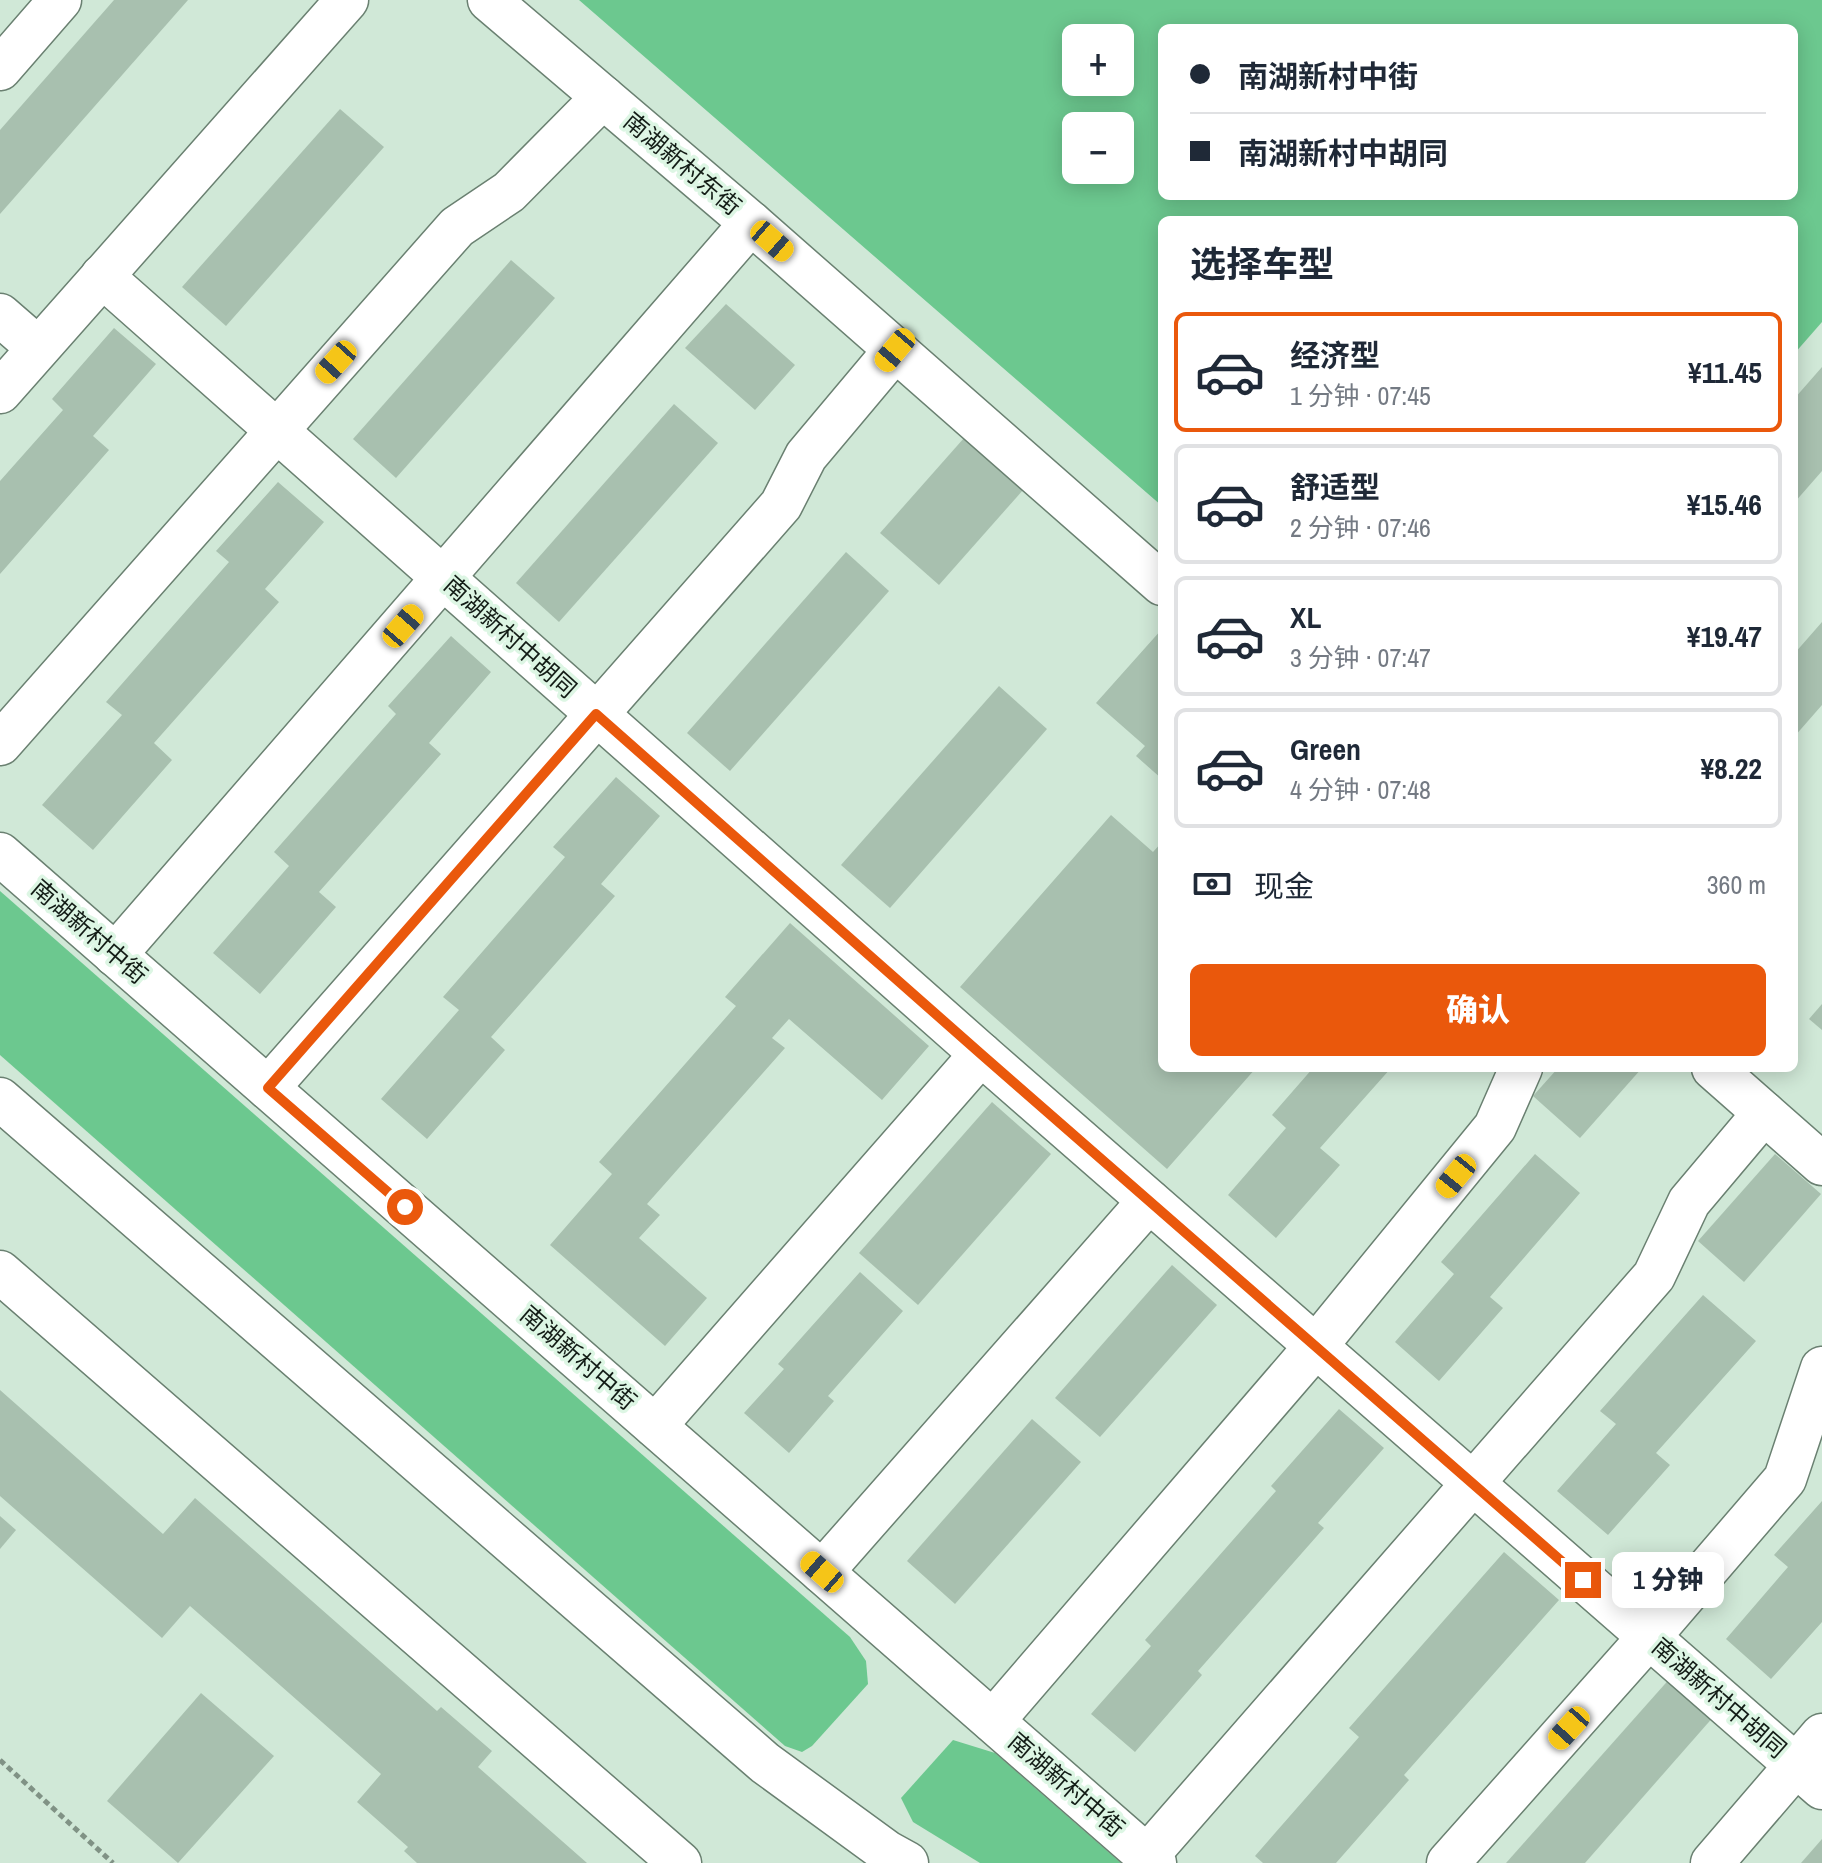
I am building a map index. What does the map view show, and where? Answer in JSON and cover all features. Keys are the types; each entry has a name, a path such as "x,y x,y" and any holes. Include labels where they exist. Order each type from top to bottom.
{"street":[{"path":"0,69 60,0"},
{"path":"0,392 347,0"},
{"name":"南湖新村东街","path":"489,0 751,223 1158,580"},
{"path":"0,744 457,227 509,192 603,97"},
{"path":"115,955 751,223"},
{"name":"南湖新村中胡同","path":"102,276 981,1054 1649,1637 1813,1762"},
{"path":"0,315 38,348"},
{"path":"268,1088 781,505 806,456 895,350"},
{"name":"南湖新村中街","path":"0,854 1151,1860"},
{"path":"655,1426 981,1054"},
{"path":"993,1721 1316,1346 1495,1127 1519,1072"},
{"path":"1718,1072 1822,1164"},
{"path":"0,1099 765,1763 887,1852 907,1863"},
{"path":"1151,1860 1654,1276 1689,1202 1764,1113"},
{"path":"822,1572 1149,1201"},
{"path":"0,1272 680,1863"},
{"path":"1448,1863 1785,1479 1822,1368"},
{"path":"1712,1863 1813,1762"}],"path":[{"path":"0,1760 113,1863"}],"green space":[{"path":"579,0 1822,0 1822,322 1798,349 1798,216 1158,216 1158,503"},
{"path":"0,891 850,1637 866,1661 868,1684 812,1746 802,1752 785,1746 0,1055"},
{"path":"953,1740 995,1753 1121,1863 980,1863 913,1822 901,1798"}],"building":[{"path":"114,0 188,0 0,214 0,130"},
{"path":"340,109 384,147 226,326 182,287"},
{"path":"511,260 555,298 396,478 353,439"},
{"path":"726,304 795,365 755,410 685,348"},
{"path":"114,328 156,364 93,436 109,450 0,574 0,481 63,410 52,399"},
{"path":"1822,367 1822,471 1798,498 1798,394"},
{"path":"674,404 718,443 559,622 516,583"},
{"path":"964,438 1023,490 939,585 880,533"},
{"path":"278,482 324,522 265,589 279,602 154,743 172,760 93,850 42,805 122,715 106,702 229,562 216,551"},
{"path":"846,552 889,591 730,771 687,733"},
{"path":"1822,622 1822,705 1798,732 1798,649"},
{"path":"1158,633 1158,775 1136,756 1145,746 1096,703"},
{"path":"451,636 491,672 429,743 441,754 319,892 336,907 260,994 213,953 289,866 274,852 396,714 388,706"},
{"path":"999,686 1047,729 890,908 841,865"},
{"path":"616,777 660,816 601,884 615,896 491,1037 505,1050 427,1139 381,1099 459,1010 443,997 565,857 553,847"},
{"path":"1111,815 1153,852 1158,846 1158,1072 1252,1072 1167,1169 960,987"},
{"path":"790,923 929,1046 882,1100 789,1019 772,1038 785,1048 647,1204 660,1215 639,1238 707,1298 665,1346 550,1245 612,1174 599,1162 736,1006 725,997"},
{"path":"1822,1004 1822,1030 1809,1019"},
{"path":"1310,1072 1387,1072 1320,1148 1340,1165 1276,1238 1228,1195 1286,1128 1272,1115"},
{"path":"1554,1072 1638,1072 1580,1138 1533,1096"},
{"path":"992,1102 1051,1154 918,1305 859,1253"},
{"path":"1535,1154 1580,1193 1490,1297 1503,1308 1439,1381 1395,1342 1454,1274 1441,1262"},
{"path":"1775,1154 1821,1194 1744,1282 1698,1241"},
{"path":"1172,1265 1217,1305 1100,1437 1055,1398"},
{"path":"860,1272 903,1311 828,1396 834,1401 789,1453 744,1413 784,1369 778,1364"},
{"path":"1703,1295 1756,1341 1656,1453 1670,1465 1608,1535 1557,1491 1616,1424 1600,1411"},
{"path":"0,1390 163,1534 195,1498 437,1711 441,1707 492,1751 478,1767 587,1863 417,1863 404,1851 408,1847 357,1802 381,1774 190,1606 162,1638 0,1496"},
{"path":"1339,1409 1384,1448 1318,1523 1324,1528 1198,1671 1202,1675 1135,1752 1091,1714 1151,1646 1145,1640 1276,1491 1271,1486"},
{"path":"1032,1419 1081,1462 955,1604 907,1561"},
{"path":"1822,1501 1822,1622 1771,1679 1726,1639 1788,1567 1774,1555"},
{"path":"0,1516 16,1530 0,1549"},
{"path":"1504,1552 1559,1600 1404,1775 1409,1780 1336,1863 1263,1863 1255,1856 1359,1737 1349,1728"},
{"path":"1672,1676 1715,1715 1585,1863 1506,1863"},
{"path":"201,1693 274,1756 178,1863 107,1801"},
{"path":"1822,1839 1822,1863 1801,1863"}],"route":[{"path":"405,1207 268,1088 596,714 1583,1580"}]}
